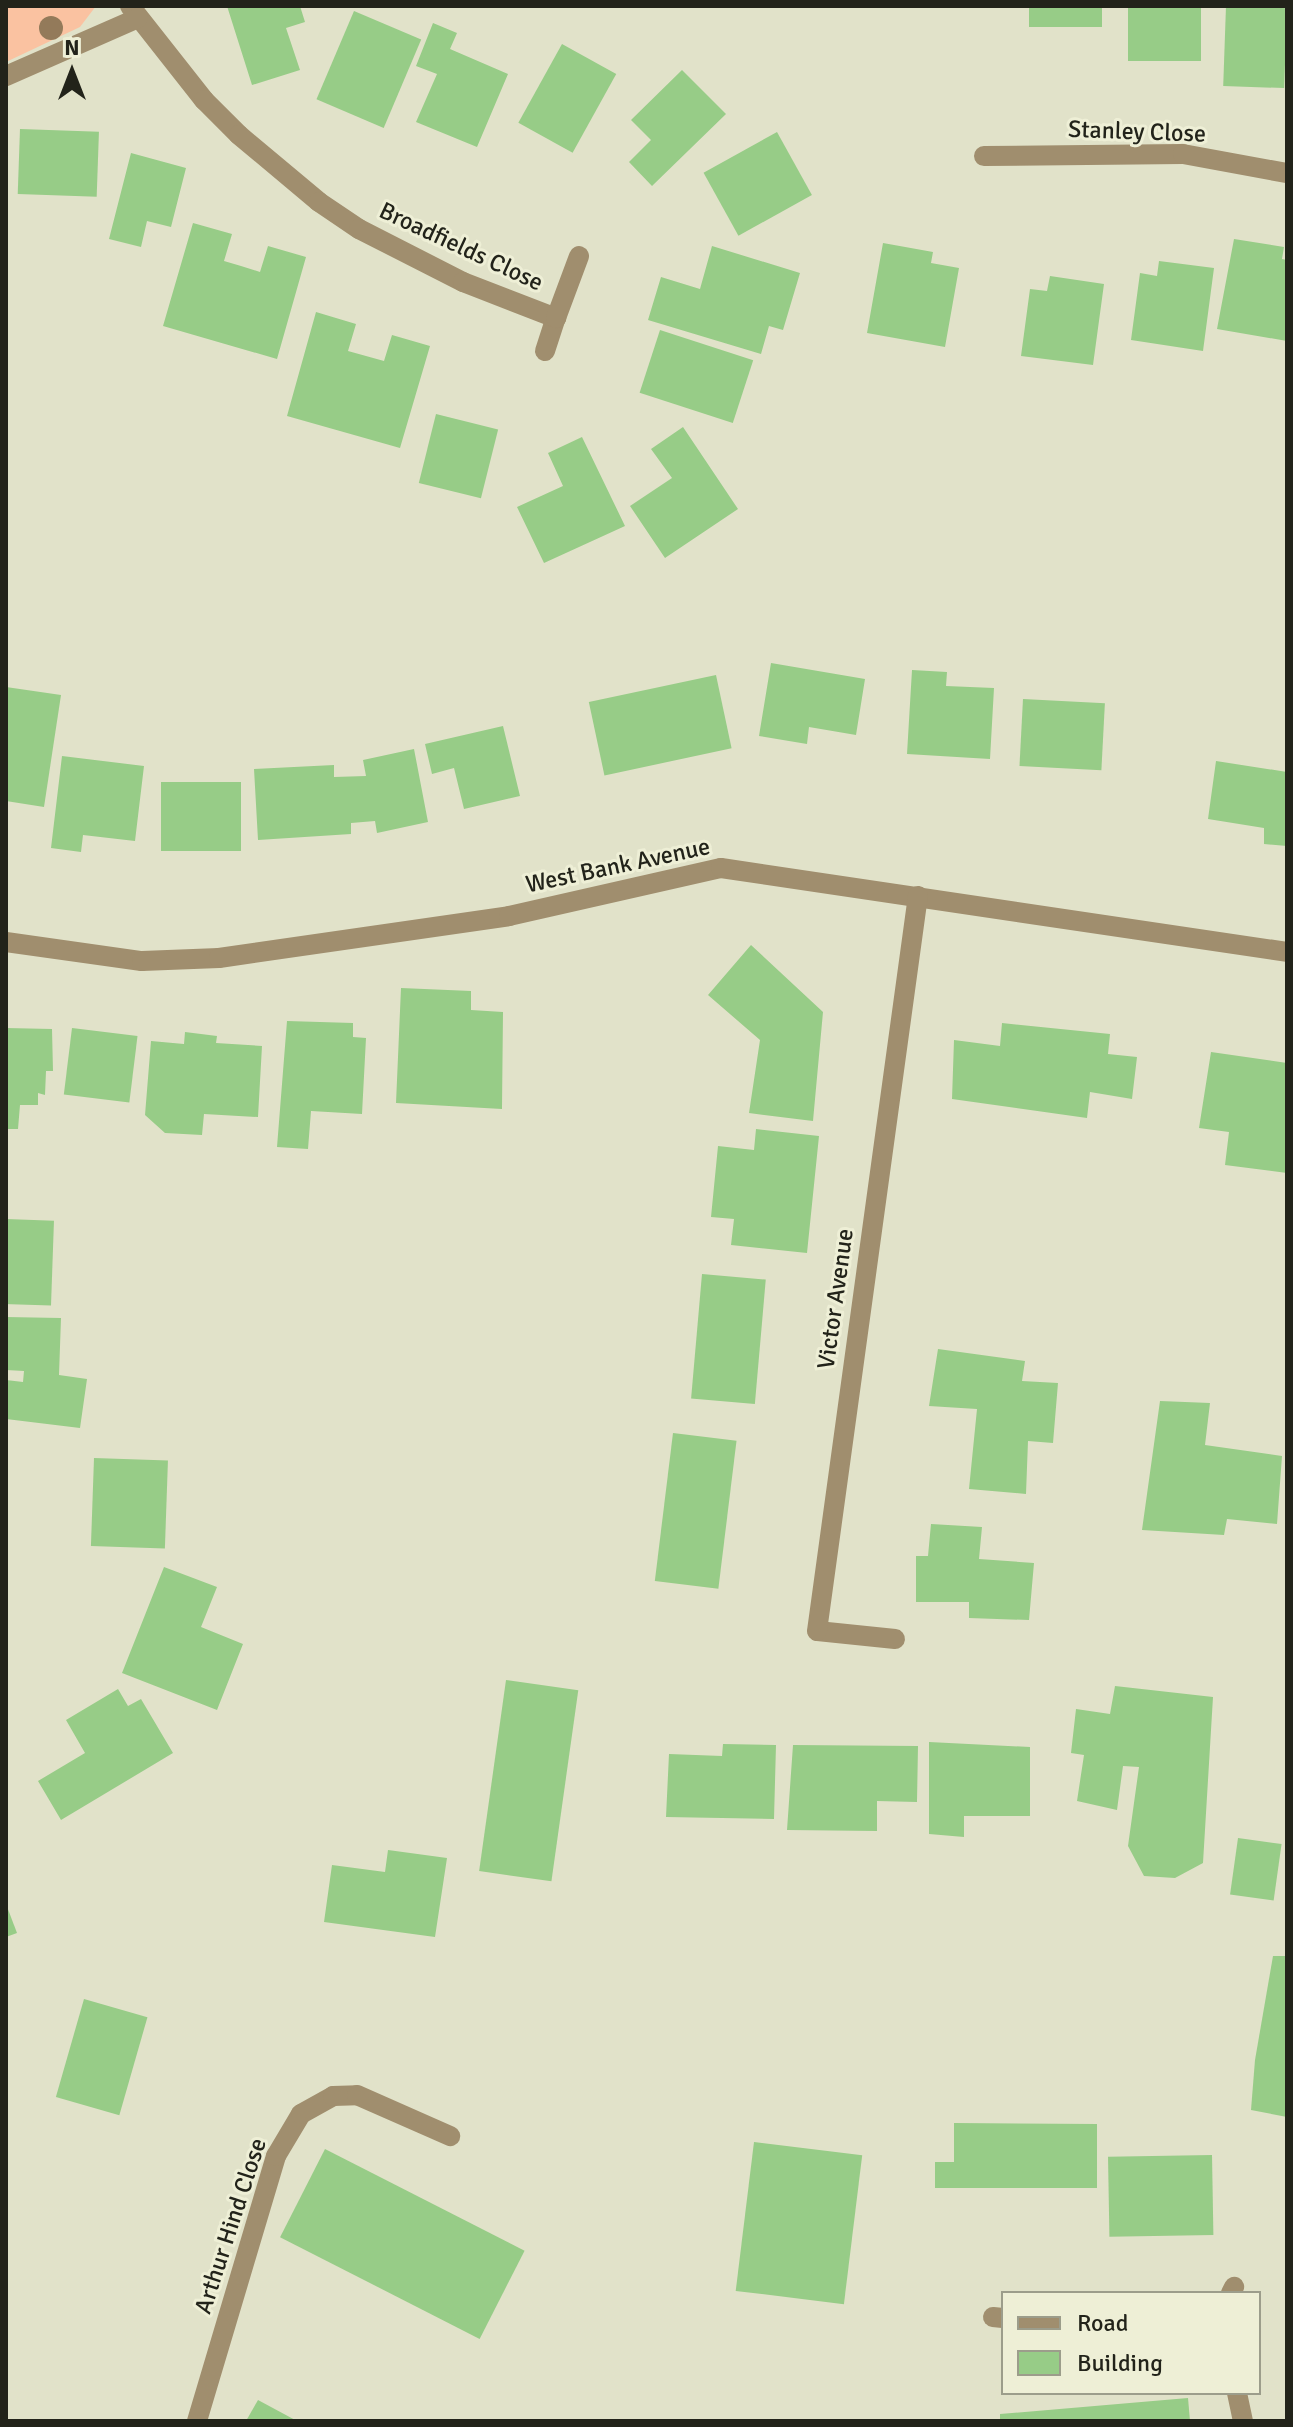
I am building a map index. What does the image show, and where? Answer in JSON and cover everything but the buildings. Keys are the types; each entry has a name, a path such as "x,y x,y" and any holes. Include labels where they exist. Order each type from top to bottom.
{"street":[{"path":"6,76 134,12"},
{"name":"Broadfields Close","path":"134,12 204,100 249,145 319,202 417,260 556,318 579,256"},
{"name":"Stanley Close","path":"984,156 1183,154 1287,173"},
{"path":"545,351 556,318"},
{"name":"West Bank Avenue","path":"6,942 142,961 219,958 509,916 721,868 1287,952"},
{"name":"Victor Avenue","path":"895,1639 817,1631 918,896"},
{"name":"Arthur Hind Close","path":"197,2421 276,2156 301,2114 333,2096 357,2095 450,2136"},
{"path":"1237,2395 1243,2421"}],"shaded area":[{"path":"6,6 96,6 80,27 6,62"}]}
